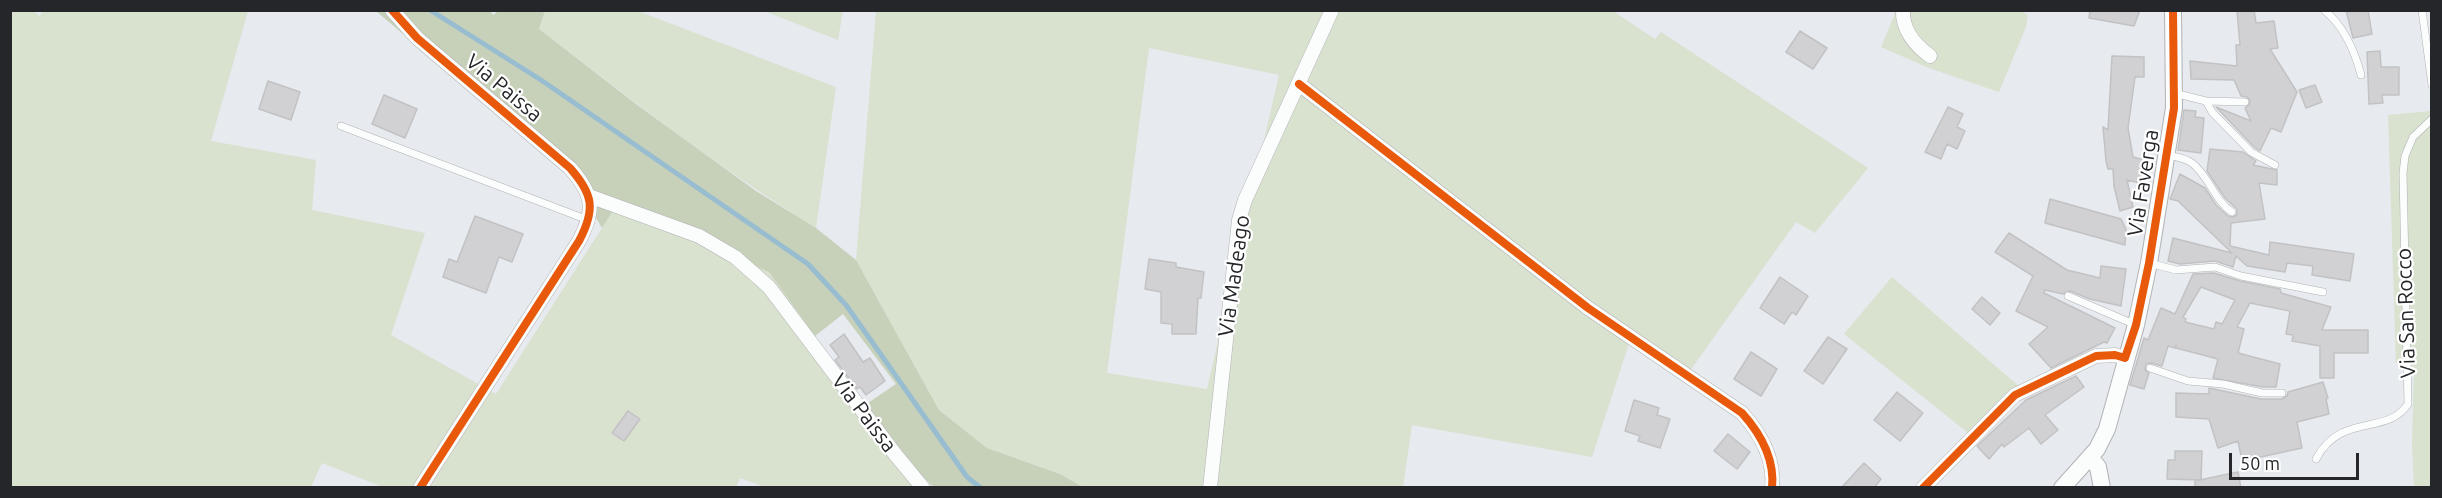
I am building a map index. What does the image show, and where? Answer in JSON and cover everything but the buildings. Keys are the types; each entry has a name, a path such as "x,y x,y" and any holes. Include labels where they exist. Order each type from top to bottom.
{"street":[{"name":"Via Paissa","path":"392,10 417,38 570,168 585,184 589,196 699,236 717,245 754,272 769,287 922,488"},
{"name":"Via Madeago","path":"1209,488 1239,220 1245,200 1332,10"},
{"path":"1903,10 1908,31 1921,49 1930,56"},
{"name":"Via Faverga","path":"2062,488 2090,457 2107,429 2131,360 2174,108 2173,10"},
{"path":"1299,84 1588,308 1742,413 1756,429 1765,445 1773,479 1772,488"},
{"path":"420,488 579,241 588,220 589,196"},
{"path":"1923,488 2015,395 2096,356 2115,355 2131,360"},
{"path":"2090,457 2098,467 2102,488"}],"lane":[{"path":"2324,10 2338,25 2348,41 2361,75"},
{"path":"2422,10 2432,85"},
{"path":"2174,93 2206,101 2245,102"},
{"path":"2206,101 2212,112 2251,152 2276,165"},
{"name":"Via San Rocco","path":"2316,459 2324,445 2334,436 2364,424 2391,420 2399,416 2408,404 2403,173 2405,156 2413,137 2432,119"},
{"path":"341,126 588,220"},
{"name":"Via Faverga","path":"2166,154 2192,164 2208,182 2223,205 2232,213"},
{"name":"Via Faverga","path":"2149,263 2176,270 2215,267 2241,276 2323,292"},
{"path":"2068,296 2136,325"},
{"path":"2150,368 2188,381 2223,384 2262,393 2282,393"}],"green space":[{"path":"43,10 248,11 211,141 316,160 312,210 425,233 391,335 496,394 616,206 769,272 865,405 922,476 934,487 768,488 740,478 736,488 385,488 322,463 311,487 11,487 10,11 33,11 40,16"},
{"path":"488,10 494,15 497,11 545,11 539,29 636,104 756,191 816,228 856,260 939,410 987,448 1060,474 1083,487 934,487 922,476 865,405 896,384 843,314 815,336 769,272 616,206 602,228 572,177 376,11"},
{"path":"2019,10 2028,15 2026,27 1999,92 1929,68 1881,47 1896,11"},
{"path":"545,11 638,11 836,87 816,228 709,157 539,29"},
{"path":"764,11 843,11 838,40"},
{"path":"876,11 1613,11 1655,39 1661,32 1868,168 1815,233 1796,222 1689,372 1632,334 1592,457 1412,425 1403,487 1083,487 1060,474 987,448 939,410 856,260","holes":["1149,48 1279,75 1207,389 1107,373"]},
{"path":"2431,111 2431,487 2414,487 2412,444 2414,367 2396,363 2388,115"},
{"path":"1892,277 2021,388 1977,440 1844,334"}],"waterway":[{"path":"430,10 541,80 808,264 846,305 967,477 981,488"}],"cycle path":[{"path":"392,10 417,38 570,168 584,186 590,202 588,220 579,241 420,488"},
{"path":"1923,488 2015,395 2096,356 2115,355 2125,358 2136,325 2149,263 2174,108 2173,10"},
{"path":"1299,84 1588,308 1742,413 1755,429 1765,447 1771,467 1772,488"}]}
